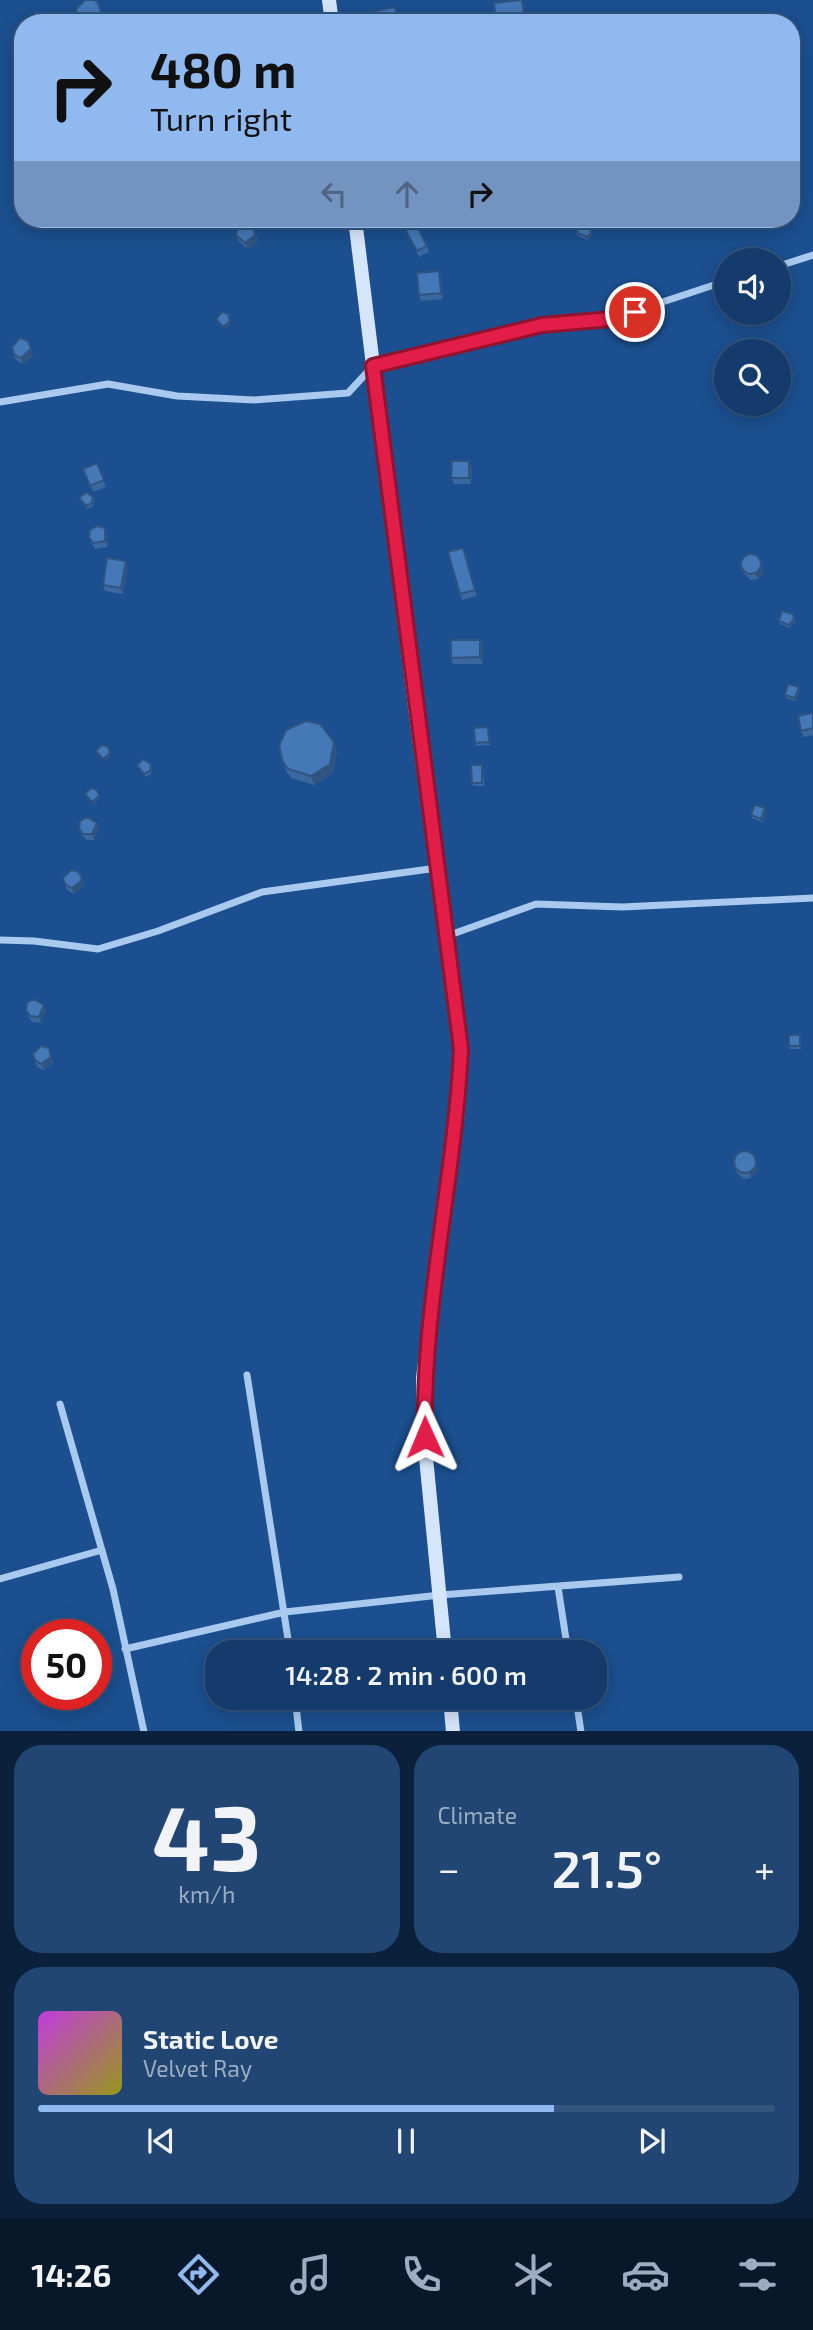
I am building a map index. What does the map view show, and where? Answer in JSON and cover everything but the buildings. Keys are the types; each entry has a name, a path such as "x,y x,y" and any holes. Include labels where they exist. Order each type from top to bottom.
{"main road":[{"path":"356,228 461,1049 458,1111 424,1378 425,1437 444,1640"},
{"path":"451,1710 453,1731"}],"street":[{"path":"791,262 813,255"},
{"path":"0,402 108,384 177,396 254,400 348,393 373,366 542,325 611,319 714,285"},
{"path":"0,940 34,941 98,949 158,931 262,892 437,868"},
{"path":"447,936 536,904 622,907 813,898"},
{"path":"247,1375 288,1640"},
{"path":"60,1404 102,1550 144,1731"},
{"path":"0,1579 102,1550"},
{"path":"125,1649 285,1612 440,1595 678,1577"},
{"path":"558,1587 566,1640"},
{"path":"296,1710 299,1731"},
{"path":"578,1710 581,1731"}],"route":[{"path":"425,1437 424,1378 458,1111 461,1049 373,366 542,325 611,319 635,312"}]}
